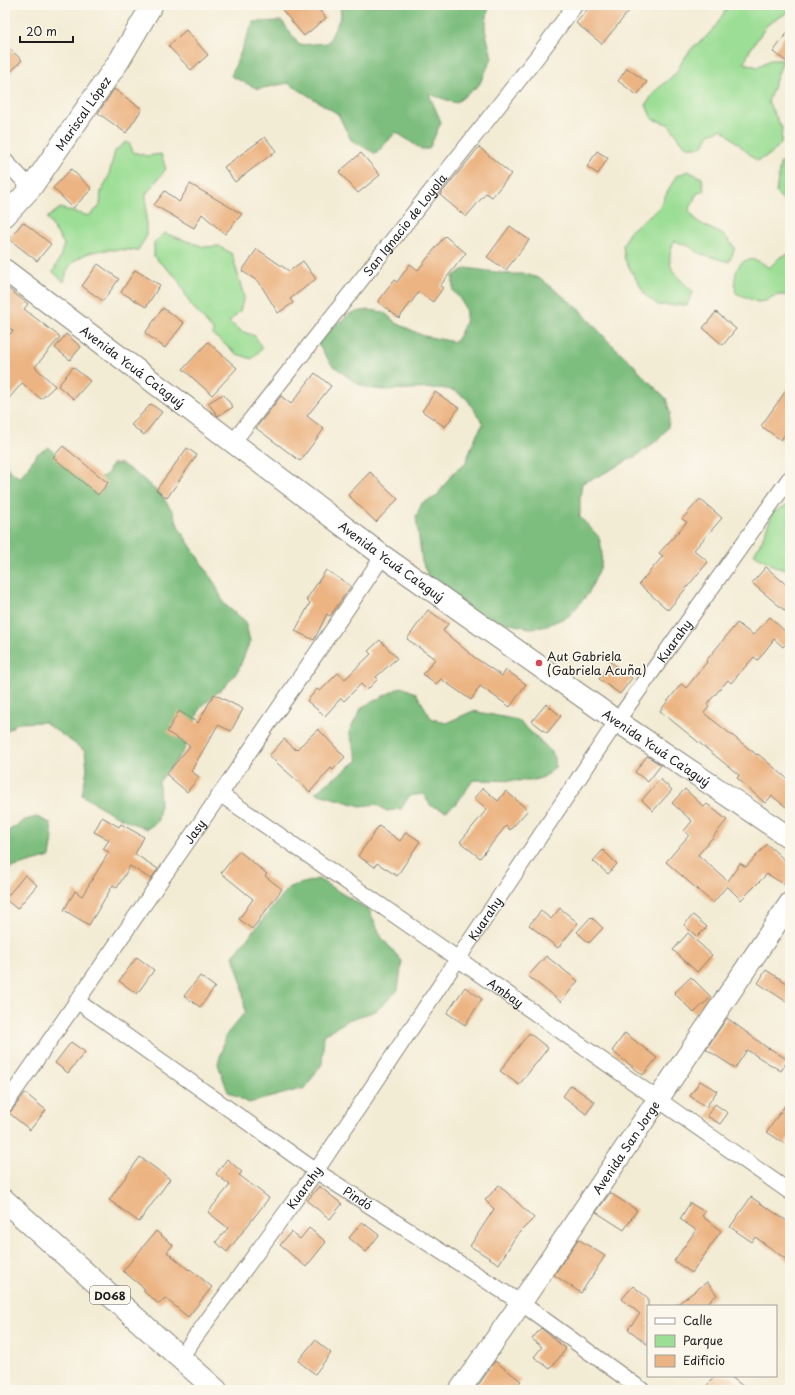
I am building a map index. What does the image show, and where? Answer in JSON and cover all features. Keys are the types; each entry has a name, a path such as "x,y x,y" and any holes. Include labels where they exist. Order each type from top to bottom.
{"main road":[{"name":"D068","path":"5,1201 216,1390"}],"street":[{"name":"Mariscal López","path":"5,216 31,188 120,61 152,5"},
{"name":"San Ignacio de Loyola","path":"233,442 537,57 575,5"},
{"path":"5,161 31,188"},
{"name":"Avenida Ycuá Ca'aguý","path":"5,270 383,556 617,721 790,838"},
{"name":"Kuarahy","path":"180,1358 316,1171 617,721 789,479"},
{"name":"Jasy","path":"5,1105 383,556"},
{"name":"Ambay","path":"220,794 790,1192"},
{"name":"Avenida San Jorge","path":"460,1390 521,1304 790,902"},
{"name":"Pindó","path":"77,1001 316,1171 521,1304 642,1390"}],"green space":[{"path":"340,5 489,5 485,29 492,58 479,85 456,103 429,94 441,122 429,149 421,149 396,132 376,154 351,140 338,114 288,83 258,89 231,76 253,22 282,21 299,45 328,43 341,16"},
{"path":"729,5 790,5 790,11 767,25 750,50 744,63 757,67 770,60 783,60 768,102 782,128 781,143 771,154 757,161 722,129 709,134 702,147 686,147 668,124 652,119 646,105 654,92 676,73 683,60 693,47 705,38 715,27"},
{"path":"126,142 130,144 133,152 147,156 161,154 166,169 146,194 146,237 138,250 110,250 92,252 83,255 69,267 64,282 53,272 60,258 64,244 47,218 60,208 89,216 100,206 101,192 108,178 115,151"},
{"path":"790,156 790,203 786,203 776,193 780,164"},
{"path":"688,171 702,178 704,192 697,193 689,211 698,222 725,236 735,248 729,262 701,254 689,246 674,241 671,250 670,264 676,275 693,292 687,305 658,305 646,296 625,260 623,246 629,232 659,208 676,176"},
{"path":"164,233 204,247 219,246 232,254 244,297 240,311 229,322 241,331 255,336 262,348 252,359 237,354 213,335 213,330 191,305 177,278 154,257 154,243"},
{"path":"790,254 790,292 786,295 779,295 766,301 757,302 736,293 735,276 739,265 743,262 755,260 761,262 769,268 780,257"},
{"path":"466,268 510,274 526,274 541,279 578,308 609,342 666,398 670,413 668,427 659,439 636,456 597,477 582,483 580,516 578,515 599,537 602,551 601,566 588,594 569,616 543,627 529,628 484,618 435,586 427,574 422,561 416,517 422,503 436,497 453,473 465,464 476,436 483,424 467,399 455,391 441,388 383,390 369,388 356,383 332,365 315,340 351,313 368,310 384,312 396,323 424,336 455,342 463,327 466,315 463,304 453,291 453,276"},
{"path":"49,447 74,473 93,481 107,474 112,464 122,464 143,479 162,496 173,512 179,528 215,584 224,604 245,621 250,641 238,671 226,685 200,708 184,750 159,782 160,804 158,821 147,829 114,814 82,795 87,769 85,751 44,722 17,723 5,733 5,463 9,470 20,478 37,454"},
{"path":"790,504 790,569 778,568 754,554 762,540 773,512"},
{"path":"401,687 416,693 431,718 446,723 473,711 518,720 552,752 556,766 544,777 531,781 473,780 457,803 446,811 431,806 423,794 409,796 401,809 387,811 376,804 361,806 315,793 358,760 349,732 362,707"},
{"path":"37,817 50,823 53,837 50,857 11,868 5,868 5,833 25,820"},
{"path":"318,879 369,910 382,938 402,961 398,990 376,1011 348,1020 324,1035 322,1064 305,1088 249,1103 228,1092 218,1064 226,1035 245,1012 242,984 233,956 289,887"}],"building":[{"path":"278,5 315,5 326,18 304,36"},
{"path":"591,5 622,5 629,11 602,44 576,23"},
{"path":"790,29 790,64 773,52"},
{"path":"186,30 208,55 191,70 168,46"},
{"path":"5,45 22,60 5,78"},
{"path":"627,68 647,82 637,95 618,81"},
{"path":"114,89 142,109 126,133 98,113"},
{"path":"265,137 276,151 235,182 224,167"},
{"path":"479,147 511,174 492,197 486,193 466,217 440,195"},
{"path":"597,151 608,158 598,174 587,167"},
{"path":"361,153 380,175 358,193 339,172"},
{"path":"71,169 92,189 73,208 53,188"},
{"path":"190,184 242,214 225,234 202,214 194,228 154,205 165,191 179,202"},
{"path":"23,222 51,244 37,261 9,239"},
{"path":"510,226 529,240 506,270 487,257"},
{"path":"445,236 466,253 440,286 443,288 433,302 419,292 399,318 378,302 394,280 397,282 410,264 418,270"},
{"path":"257,249 289,271 303,261 316,279 290,299 293,303 278,313 259,282 242,271"},
{"path":"98,264 119,279 103,301 82,286"},
{"path":"135,270 160,285 146,307 121,292"},
{"path":"5,286 28,304 24,309 60,337 35,367 55,386 41,399 22,383 5,403 5,339 13,331 5,325"},
{"path":"163,308 184,323 165,348 145,333"},
{"path":"716,312 736,329 723,345 703,328"},
{"path":"66,334 81,347 70,360 55,348"},
{"path":"208,342 237,368 212,395 183,369"},
{"path":"73,367 90,381 74,399 58,386"},
{"path":"315,373 331,386 307,416 324,429 300,461 256,428 281,396 291,404"},
{"path":"790,385 790,427 781,440 761,426"},
{"path":"435,392 459,408 445,427 422,411"},
{"path":"223,394 233,407 218,416 208,403"},
{"path":"151,404 162,412 144,435 131,425"},
{"path":"63,446 108,483 98,495 53,457"},
{"path":"187,448 197,455 167,498 156,490"},
{"path":"370,472 398,499 376,522 348,495"},
{"path":"700,499 722,518 694,550 708,562 668,610 639,584 663,556 659,553 687,522 682,519"},
{"path":"766,567 790,588 790,615 752,583"},
{"path":"326,570 351,586 330,616 327,614 314,640 295,631 310,603 306,600"},
{"path":"428,610 448,624 443,631 474,657 502,676 506,670 526,684 510,707 480,686 471,700 441,679 436,684 423,674 435,659 407,639"},
{"path":"770,617 790,636 790,640 783,647 774,639 758,660 754,657 731,683 728,680 707,704 709,707 704,713 757,755 758,754 790,781 790,810 772,796 765,803 737,778 739,775 660,711 681,684 686,688 737,623 753,635"},
{"path":"380,640 397,658 376,677 378,679 367,690 361,684 344,701 341,698 325,716 307,701 317,689 320,691 338,673 345,679 371,654 368,651"},
{"path":"611,662 632,678 620,694 599,679"},
{"path":"214,694 243,709 231,731 218,725 191,771 199,777 187,792 166,774 190,746 167,732 179,711 198,723"},
{"path":"546,704 561,716 547,733 532,721"},
{"path":"318,729 345,757 333,770 331,768 310,792 269,756 284,739 296,750"},
{"path":"647,756 661,765 648,782 635,772"},
{"path":"660,779 672,790 653,811 642,800"},
{"path":"483,788 498,801 506,791 528,810 510,830 506,826 480,858 460,842 487,809 474,798"},
{"path":"685,789 704,807 707,804 727,820 698,855 728,881 740,863 746,867 767,844 790,865 790,888 767,874 741,900 727,886 713,903 666,862 689,835 684,831 692,821 672,803"},
{"path":"102,817 119,827 121,824 144,837 135,854 158,869 151,879 130,866 117,888 113,885 89,925 64,910 75,891 82,896 109,852 103,849 109,840 94,832"},
{"path":"379,826 400,841 406,832 420,841 397,876 377,863 375,867 358,856"},
{"path":"603,850 617,864 608,874 593,861"},
{"path":"239,851 267,874 265,876 282,889 252,929 239,919 253,899 221,873"},
{"path":"25,875 37,885 17,909 5,899"},
{"path":"560,908 578,923 558,948 529,925 541,911 551,919"},
{"path":"693,915 707,927 697,937 684,925"},
{"path":"591,917 603,928 589,943 577,932"},
{"path":"688,933 712,955 697,972 673,950"},
{"path":"546,956 578,981 561,1002 528,976"},
{"path":"137,957 154,970 137,994 119,981"},
{"path":"766,970 790,985 790,1004 758,983"},
{"path":"200,976 215,987 200,1007 184,996"},
{"path":"691,977 711,997 694,1013 674,993"},
{"path":"465,987 482,999 465,1025 447,1013"},
{"path":"727,1018 769,1049 788,1060 781,1071 747,1050 735,1068 706,1049"},
{"path":"529,1033 548,1048 519,1085 500,1071"},
{"path":"625,1033 657,1058 643,1075 612,1051"},
{"path":"71,1042 85,1052 68,1073 55,1063"},
{"path":"700,1081 717,1091 706,1107 690,1096"},
{"path":"571,1085 595,1102 586,1114 563,1096"},
{"path":"25,1093 46,1110 30,1130 9,1113"},
{"path":"790,1098 790,1136 785,1144 767,1132"},
{"path":"715,1104 728,1113 720,1124 707,1116"},
{"path":"140,1157 170,1179 139,1222 109,1200"},
{"path":"227,1159 242,1172 239,1175 269,1198 227,1252 216,1242 228,1228 208,1212 230,1185 216,1174"},
{"path":"499,1185 534,1218 516,1236 499,1264 470,1246 494,1209 485,1200"},
{"path":"319,1186 342,1204 330,1219 307,1201"},
{"path":"610,1193 637,1210 624,1230 596,1212"},
{"path":"751,1197 790,1223 790,1262 755,1237 752,1242 730,1227"},
{"path":"690,1203 705,1212 702,1216 721,1231 692,1273 674,1261 696,1230 680,1219"},
{"path":"362,1222 379,1235 366,1252 349,1238"},
{"path":"309,1228 326,1242 306,1267 280,1245 291,1232 300,1239"},
{"path":"156,1231 173,1245 167,1252 212,1287 188,1317 165,1298 159,1304 143,1291 145,1289 123,1271"},
{"path":"578,1239 605,1256 581,1293 554,1275"},
{"path":"707,1282 717,1295 704,1305 676,1305"},
{"path":"633,1286 648,1298 647,1344 628,1329 640,1314 622,1299"},
{"path":"541,1328 566,1349 550,1369 534,1357 542,1347 532,1339"},
{"path":"315,1340 331,1353 315,1374 298,1361"},
{"path":"495,1361 521,1381 513,1390 475,1390"},
{"path":"714,1377 731,1377 748,1390 703,1390"}],"place":[{"name":"Aut Gabriela (Gabriela Acuña)","path":"539,663"}]}
